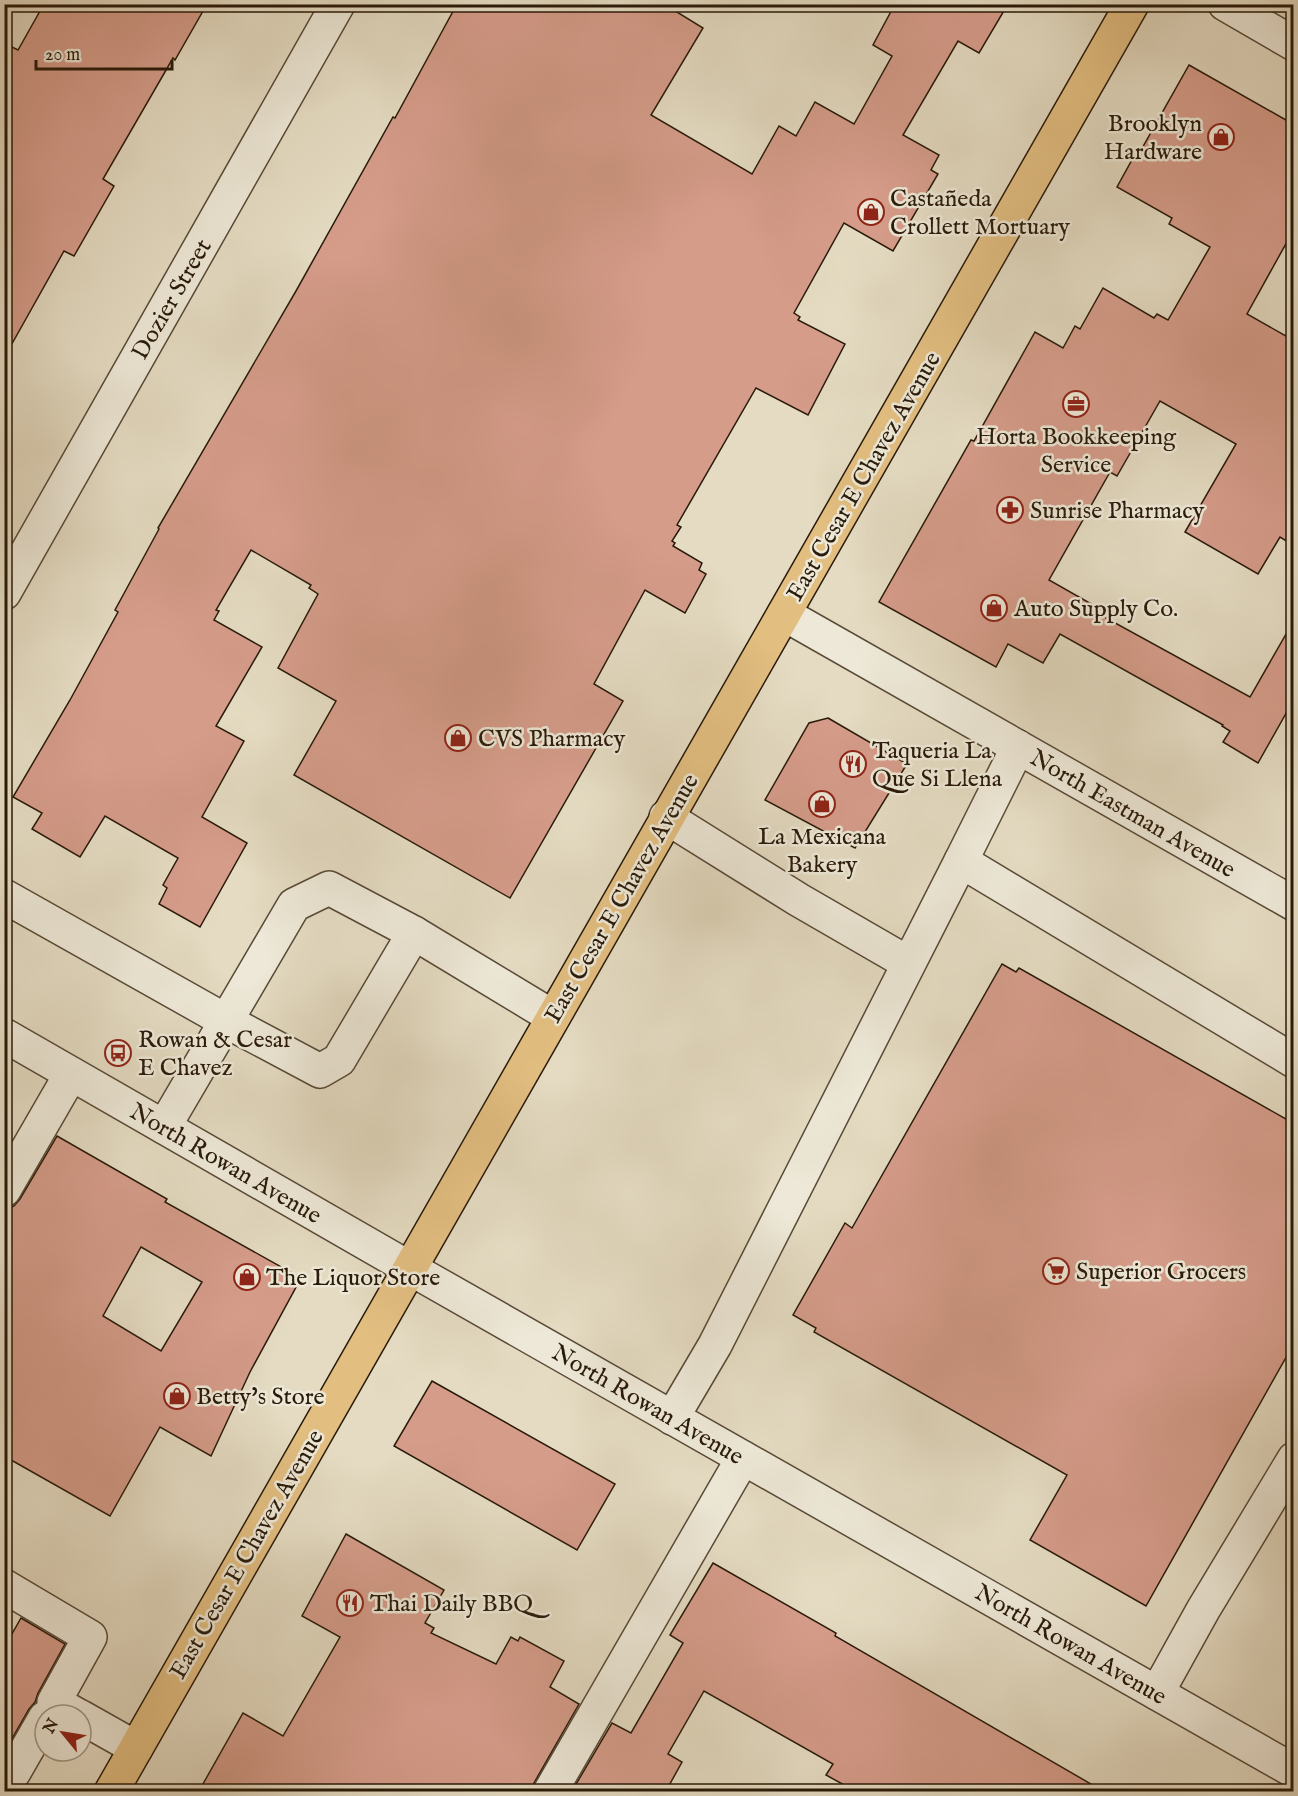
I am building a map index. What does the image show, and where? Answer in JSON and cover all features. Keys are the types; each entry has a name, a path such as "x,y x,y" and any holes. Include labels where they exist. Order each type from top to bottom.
{"main road":[{"name":"East Cesar E Chavez Avenue","path":"111,1791 1132,4"}],"street":[{"name":"Dozier Street","path":"4,593 338,4"},
{"path":"1225,4 1293,44"},
{"name":"North Eastman Avenue","path":"784,614 1293,904"},
{"path":"672,1418 715,1345 1018,747"},
{"path":"666,817 799,900 908,963"},
{"path":"961,861 1293,1061"},
{"path":"164,1127 294,905 329,888 414,933 553,1017"},
{"path":"4,896 226,1022 320,1071 339,1060 414,933"},
{"name":"North Rowan Avenue","path":"8,1046 71,1074 1293,1771"},
{"path":"4,1190 71,1074"},
{"path":"550,1791 744,1458"},
{"path":"1157,1693 1203,1610 1293,1459"},
{"path":"4,1586 90,1636 65,1703"},
{"path":"93,1728 136,1748"},
{"path":"4,1767 14,1772 33,1748"}],"building":[{"path":"44,4 207,4 103,179 114,186 74,256 64,251 4,358 4,43 18,50"},
{"path":"457,4 664,4 703,28 651,115 752,174 779,126 796,136 815,102 854,124 892,56 873,45 895,4 1008,4 979,53 958,41 903,135 939,155 931,170 938,174 893,251 844,223 794,313 800,317 798,320 845,344 808,415 756,388 677,525 681,527 672,541 675,543 673,546 702,563 699,570 706,574 685,613 645,590 594,684 623,701 510,898 294,775 336,701 278,668 318,594 309,588 311,585 251,550 216,610 219,611 214,620 262,647 216,726 244,741 202,817 247,843 200,927 159,904 167,888 163,885 178,858 105,816 80,857 32,829 42,813 13,797 118,612 115,610 158,528 296,291 393,117 395,118"},
{"path":"1189,65 1293,124 1293,231 1247,314 1293,340 1293,545 1280,537 1258,574 1185,532 1236,444 1160,401 1117,476 1110,472 1049,580 1109,614 1106,618 1250,697 1293,622 1293,701 1258,763 1223,742 1230,731 1223,725 1060,634 1043,663 1008,644 996,667 879,602 1035,332 1063,348 1075,326 1080,329 1103,288 1154,318 1157,314 1168,320 1210,247 1169,224 1172,218 1117,187 1138,149 1141,150"},
{"path":"828,718 907,764 855,848 765,800 809,723"},
{"name":"Superior Grocers","path":"1002,964 1016,972 1019,968 1293,1123 1293,1345 1146,1606 1030,1540 1067,1475 814,1332 816,1328 793,1315 845,1223 852,1228"},
{"path":"57,1136 167,1199 165,1202 301,1278 250,1372 211,1456 160,1427 110,1516 4,1456 4,1211 14,1206","holes":["141,1247 202,1282 161,1351 103,1316"]},
{"path":"432,1381 615,1484 577,1550 394,1446"},
{"path":"346,1534 444,1590 425,1623 434,1628 431,1633 496,1664 511,1637 518,1641 520,1637 564,1661 550,1687 579,1704 531,1791 199,1791 243,1713 283,1736 340,1637 302,1616"},
{"path":"713,1563 1103,1791 855,1791 826,1775 833,1764 704,1691 668,1754 682,1762 666,1791 572,1791 612,1723 631,1733 683,1643 670,1635"},
{"path":"21,1618 65,1644 35,1702 6,1749 4,1648"}],"place":[{"name":"Brooklyn Hardware","path":"1221,137"},
{"name":"Castañeda Crollett Mortuary","path":"871,212"},
{"name":"Horta Bookkeeping Service","path":"1076,404"},
{"name":"Sunrise Pharmacy","path":"1010,510"},
{"name":"Auto Supply Co.","path":"994,608"},
{"name":"CVS Pharmacy","path":"458,738"},
{"name":"Taqueria La Que Si Llena","path":"853,764"},
{"name":"La Mexicana Bakery","path":"822,804"},
{"name":"Rowan & Cesar E Chavez","path":"118,1053"},
{"name":"Superior Grocers","path":"1056,1271"},
{"name":"The Liquor Store","path":"247,1277"},
{"name":"Betty's Store","path":"177,1396"},
{"name":"Thai Daily BBQ","path":"350,1603"}]}
